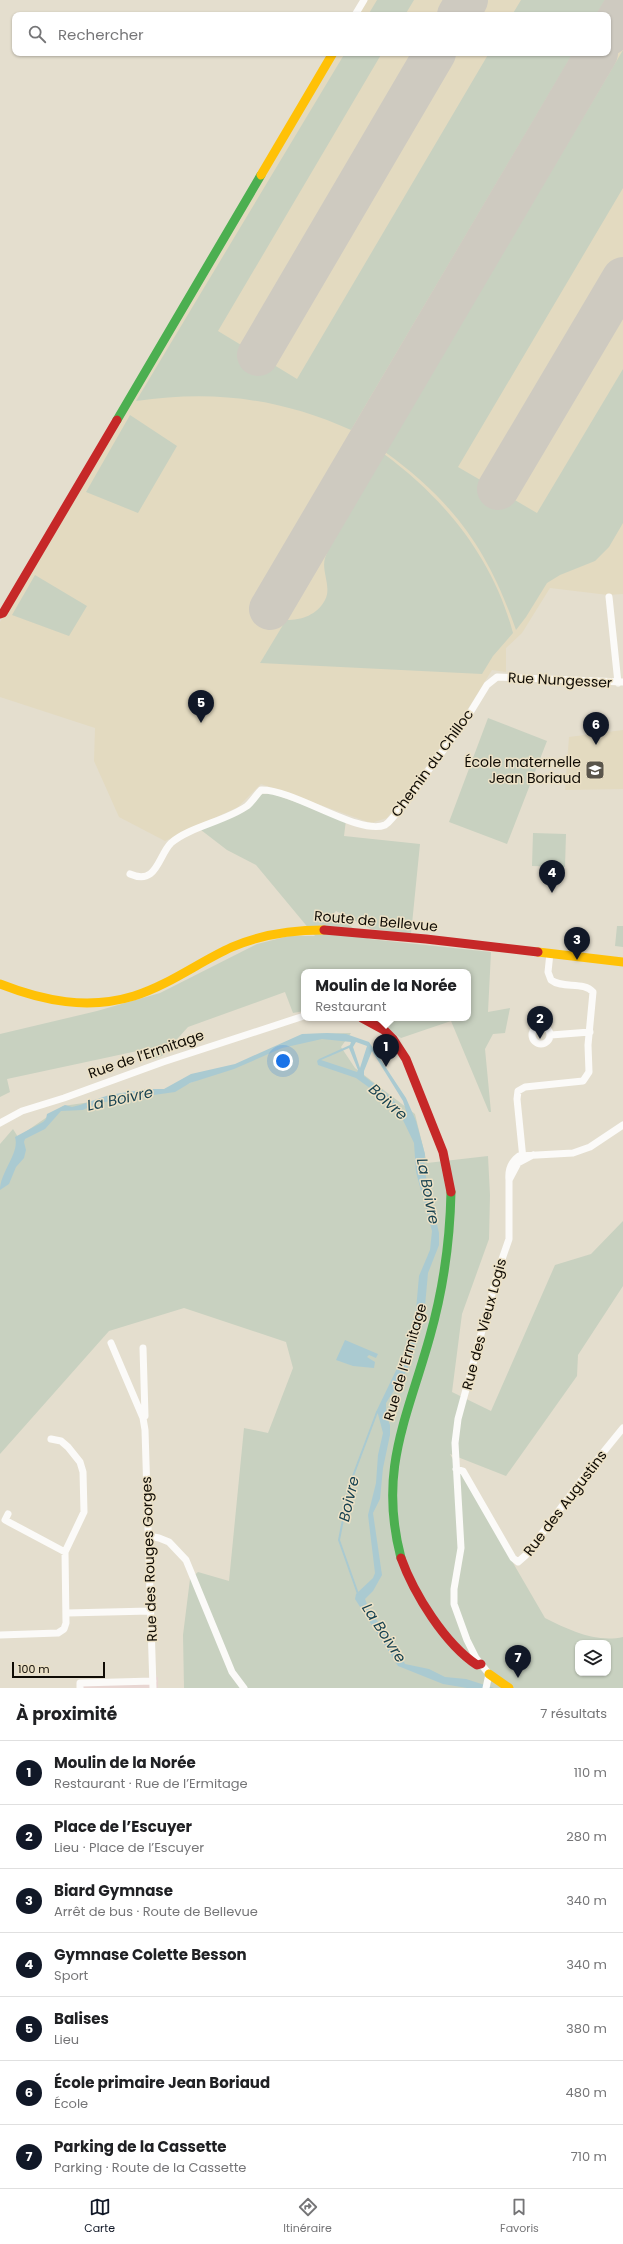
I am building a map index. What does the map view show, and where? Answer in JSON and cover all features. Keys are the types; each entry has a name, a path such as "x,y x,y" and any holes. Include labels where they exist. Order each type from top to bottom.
{"street":[{"path":"357,12 364,0"},
{"path":"0,614 3,614 331,56"},
{"path":"609,597 620,683"},
{"name":"Rue Nungesser","path":"497,677 620,683"},
{"name":"Chemin du Chilloc","path":"130,874 138,877 148,875 154,870 170,844 248,806 261,790 270,790 370,827 385,824 396,814 465,721 487,685 497,677"},
{"name":"Route de Bellevue","path":"0,984 22,994 53,1002 98,1003 125,999 153,990 223,951 245,942 281,932 300,930 343,931 623,962"},
{"path":"550,953 548,972 551,980 558,983 589,988 593,992 588,1055 589,1072 587,1078 583,1081 525,1087 518,1091 516,1095 523,1157 573,1153 604,1139 623,1125"},
{"name":"Rue de l’Ermitage","path":"0,1123 22,1111 64,1098 163,1062 301,1017"},
{"name":"Rue de l’Ermitage","path":"367,1021 389,1033 402,1049 444,1151 451,1188 447,1238 436,1310 430,1335 402,1421 394,1458 392,1486 394,1527 401,1558 420,1596 451,1642 472,1662 477,1665 481,1664"},
{"path":"551,1035 590,1032"},
{"name":"Rue des Vieux Logis","path":"489,1674 481,1664 467,1640 454,1604 454,1589 461,1548 455,1443 458,1418 498,1268 509,1239 510,1180 512,1163 523,1157"},
{"name":"Rue des Rouges Gorges","path":"111,1343 143,1418 145,1430"},
{"name":"Rue des Rouges Gorges","path":"142,1348 153,1684"},
{"name":"Rue des Augustins","path":"456,1469 463,1471 513,1558 518,1562 526,1555 588,1471 623,1428"},
{"path":"0,1636 58,1633 65,1626 67,1613 65,1552 84,1512 83,1472 80,1462 62,1440 51,1439"},
{"path":"8,1514 5,1520 65,1552"},
{"path":"149,1536 169,1542 186,1560 232,1672 244,1688"},
{"path":"67,1613 150,1610"},
{"path":"487,1686 489,1674 510,1688"},
{"path":"80,1688 80,1683 153,1684"}],"shaded area":[{"path":"367,0 623,0 623,594 608,595 550,588 522,633 506,648 506,672 492,670 461,720 387,818 371,823 261,784 238,807 165,841 119,817 94,761 95,728 0,697 0,622 335,56 611,56 611,12 361,12"},
{"path":"623,730 623,789 565,790 569,737"},
{"path":"158,1677 158,1688 77,1688 77,1682"}],"green space":[{"path":"377,0 414,0 407,12 370,12"},
{"path":"521,0 605,0 598,12 514,12"},
{"path":"623,50 623,188 458,467 537,513 623,369 623,523 609,547 595,561 560,575 547,583 516,630 493,575 466,530 431,490 385,452"},
{"path":"343,56 380,56 218,331 297,379 487,56 571,56 351,430 298,410 246,399 192,396 136,401"},
{"path":"130,415 177,446 138,513 86,492"},
{"path":"384,454 427,490 464,532 493,580 513,633 493,656 482,674 260,663 286,620 308,616 318,609 325,600 327,595 327,584 324,568 325,558 336,532"},
{"path":"35,575 87,606 69,636 12,615"},
{"path":"488,718 547,741 507,844 449,822"},
{"path":"263,794 273,794 346,820 344,836 420,844 411,934 371,929 336,911 333,914 369,939 491,952 488,1012 510,1008 505,1033 493,1034 485,1049 491,1112 489,1112 451,1021 471,1021 471,969 301,969 301,1012 293,1013 285,992 188,1027 162,1056 153,1059 142,1050 7,1079 10,1092 0,1097 0,1034 97,1011 160,993 257,944 289,936 315,936 256,865 227,850 201,830 245,811 257,796"},
{"path":"533,833 566,834 565,867 532,866"},
{"path":"617,926 623,926 623,947 615,946"},
{"path":"376,1021 451,1021 401,1038"},
{"path":"351,1033 341,1047 355,1068 415,1114 427,1163 488,1156 490,1195 489,1239 462,1314 452,1392 491,1411 555,1265 591,1254 623,1221 623,1286 578,1355 577,1376 506,1476 450,1454 545,1618 573,1631 593,1637 623,1637 623,1688 184,1688 183,1635 190,1579 198,1572 229,1581 244,1428 268,1433 293,1368 286,1342 184,1308 109,1331 0,1454 0,1144 13,1129 18,1137 63,1106 173,1090 310,1034"}],"water":[{"name":"La Boivre","path":"302,1034 346,1034 369,1042 406,1098 416,1121 425,1154 424,1168 439,1233 439,1245 428,1273 425,1306 418,1336 407,1370 386,1403 386,1415 390,1425 390,1435 383,1468 380,1499 373,1513 382,1575 373,1591 365,1599 370,1612 389,1635 405,1664 429,1669 445,1677 466,1679 494,1688 467,1688 443,1684 398,1666 355,1599 356,1594 373,1578 375,1573 368,1515 376,1483 378,1455 383,1433 378,1414 376,1412 403,1356 416,1310 419,1276 430,1250 432,1231 416,1172 414,1143 402,1118 385,1099 356,1078 318,1065 317,1061 319,1059 350,1045 351,1042 322,1039 282,1048 234,1069 190,1083 175,1092 97,1103 83,1110 61,1111 45,1129 25,1139 24,1142 26,1150 24,1158 16,1167 9,1184 0,1190 3,1176 15,1150 15,1137 43,1122 46,1119 47,1114 65,1105 72,1107 109,1095 147,1089 164,1089 191,1074 235,1064","holes":["356,1042 367,1046 360,1068 353,1047","349,1048 358,1070 357,1072 321,1060","372,1051 403,1101 407,1114 386,1093 364,1076 364,1071"]},
{"path":"345,1340 378,1354 376,1358 369,1355 367,1357 375,1362 374,1368 353,1366 336,1360"}],"waterway":[{"name":"Boivre","path":"358,1594 339,1540 350,1484 377,1412"}],"runway":[{"path":"460,12 467,0"},
{"path":"611,30 623,10"},
{"path":"258,355 433,56"},
{"path":"270,609 595,56"},
{"path":"498,489 623,278"}],"traffic: fast":[{"path":"117,420 261,175"},
{"path":"401,1558 395,1527 393,1498 394,1471 398,1445 439,1301 447,1247 451,1192"}],"traffic: slow":[{"path":"261,175 331,56"},
{"path":"0,984 33,995 66,1002 83,1003 117,1000 134,996 159,986 220,953 243,943 277,934 324,930"},
{"path":"538,952 623,962"},
{"path":"489,1674 509,1688"}],"traffic: jam":[{"path":"0,614 3,613 117,420"},
{"path":"324,930 426,939 538,952"},
{"path":"368,1021 384,1030 393,1039 406,1059 443,1152 451,1192"},
{"path":"401,1558 422,1602 442,1631 465,1656 477,1665 481,1664"}],"place":[{"name":"Balises","path":"201,723"},
{"name":"École primaire Jean Boriaud","path":"596,745"},
{"name":"École maternelle Jean Boriaud","path":"595,770"},
{"name":"Gymnase Colette Besson","path":"552,893"},
{"name":"Biard Gymnase","path":"577,960"},
{"name":"Place de l’Escuyer","path":"540,1039"},
{"name":"Moulin de la Norée","path":"386,1067"},
{"name":"Parking de la Cassette","path":"518,1678"}]}
